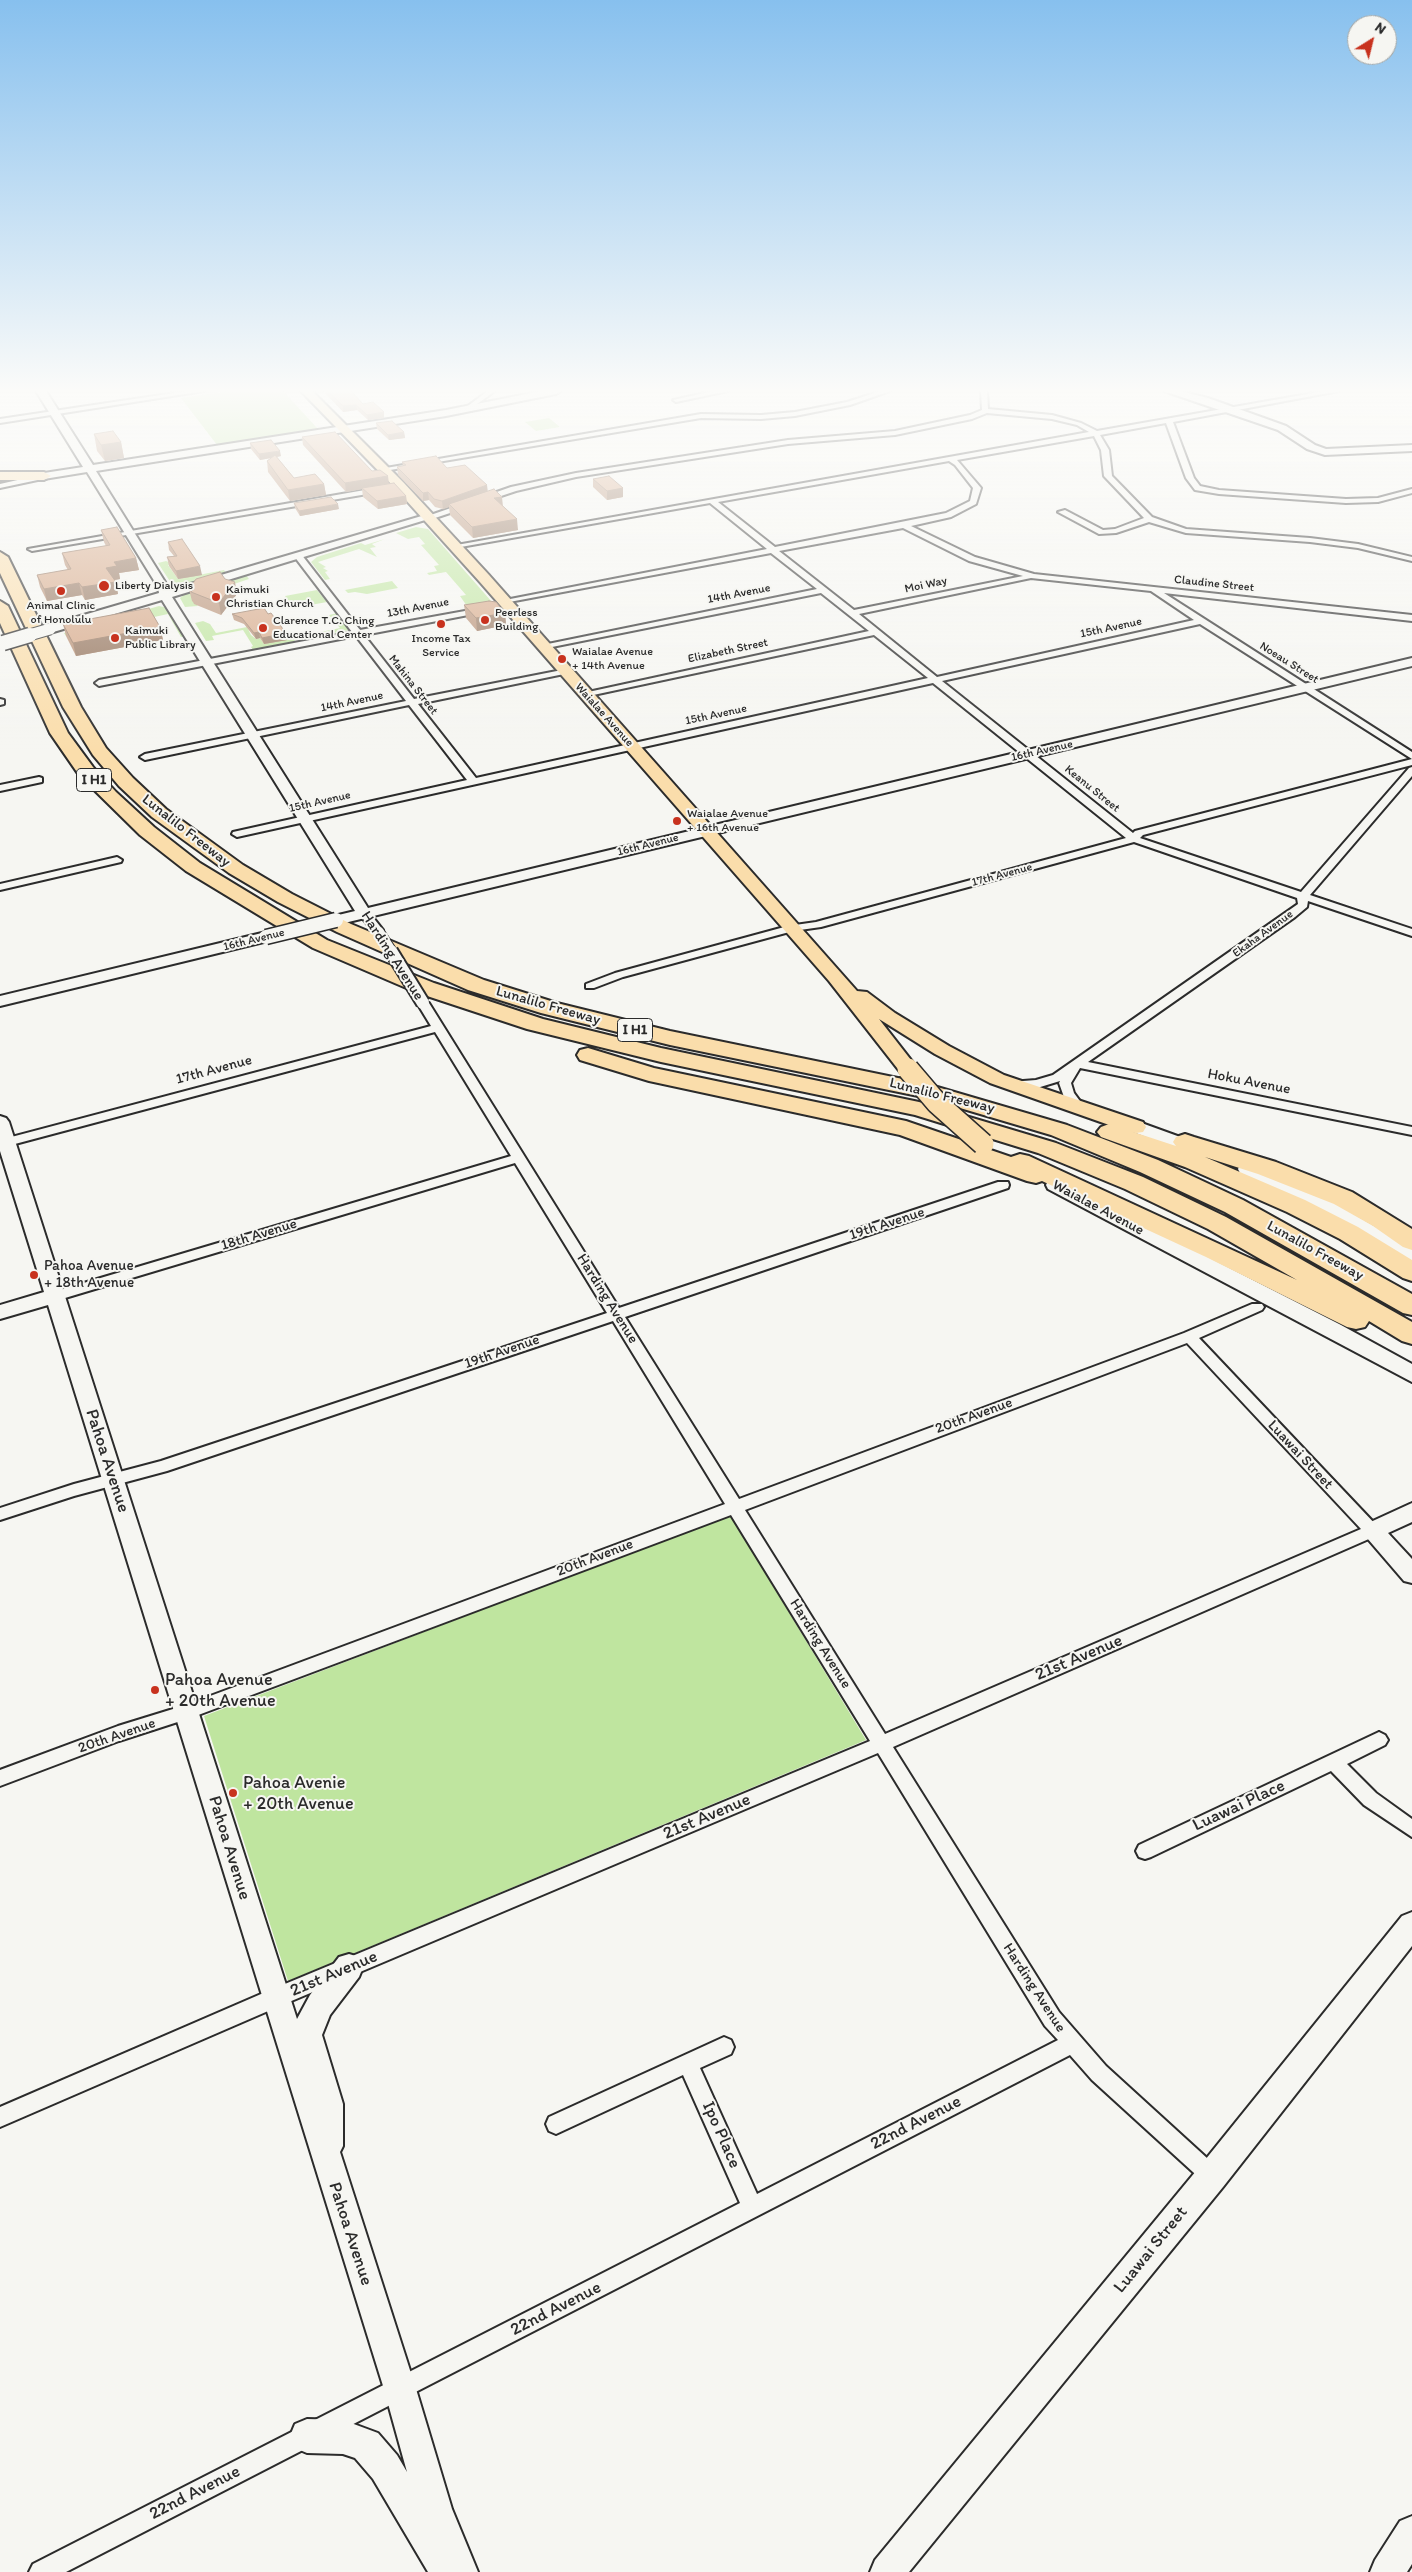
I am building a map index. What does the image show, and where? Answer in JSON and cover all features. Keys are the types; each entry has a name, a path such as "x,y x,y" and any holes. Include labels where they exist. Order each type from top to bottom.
{"highway":[{"name":"Lunalilo Freeway","path":"0,557 72,706 99,751 126,782 159,813 236,869 344,928 476,985 549,1008 621,1026 885,1081 971,1102 1094,1143 1149,1166 1234,1206 1412,1306"},
{"name":"Lunalilo Freeway","path":"0,606 59,733 86,771 108,796 147,831 193,866 320,944 426,988 535,1024 661,1055 919,1109 1047,1148 1134,1183 1217,1223 1408,1339"},
{"path":"320,944 437,999 569,1049 649,1074 906,1129 1036,1175"},
{"path":"756,1055 856,1065 894,1072 976,1092 1151,1146 1243,1182 1296,1206 1349,1233 1412,1272"},
{"path":"1136,1127 1217,1151 1319,1188 1364,1209 1412,1240"},
{"path":"990,1148 1408,1339"}],"main road":[{"name":"Waialae Avenue","path":"423,511 455,546 499,605 542,646 836,977 937,1103 990,1148"},
{"name":"Waialae Avenue","path":"836,977 888,1017 942,1050 1014,1085 1136,1127"}],"street":[{"name":"Harding Avenue","path":"116,511 164,587 165,595 364,913 379,932 517,1158 616,1314 1052,2019 1071,2044 1099,2073 1212,2176"},
{"path":"32,549 256,511"},
{"path":"2,644 448,511"},
{"path":"455,546 655,511"},
{"name":"Keanu Street","path":"725,511 1134,839 1412,933"},
{"name":"13th Avenue","path":"99,683 773,549 904,526 948,515 956,511"},
{"path":"1141,511 1149,519 1165,526 1186,531 1310,540 1358,546 1410,557"},
{"path":"1062,512 1102,532 1116,531 1149,519"},
{"name":"Claudine Street","path":"904,526 972,559 1034,576 1412,618"},
{"name":"Mahina Street","path":"298,556 472,780"},
{"name":"Moi Way","path":"853,613 1034,576"},
{"name":"Noeau Street","path":"1152,589 1412,756"},
{"name":"14th Avenue","path":"542,646 823,590"},
{"name":"15th Avenue","path":"237,834 472,780 1200,621"},
{"name":"Elizabeth Street","path":"584,694 876,632"},
{"name":"16th Avenue","path":"0,1001 1412,662"},
{"name":"14th Avenue","path":"145,757 564,671"},
{"name":"17th Avenue","path":"590,986 619,975 792,928 816,925 1134,839 1138,833 1412,762"},
{"name":"Ekaha Avenue","path":"1014,1085 1037,1084 1057,1078 1291,915 1303,904 1302,897 1412,770"},
{"path":"0,788 40,780"},
{"path":"0,887 117,860"},
{"name":"17th Avenue","path":"2,1136 437,1028"},
{"name":"Ekaha Avenue","path":"1079,1064 1065,1082 1068,1094 1079,1108"},
{"name":"Hoku Avenue","path":"1079,1064 1412,1132"},
{"name":"Waialae Avenue","path":"1136,1127 1276,1181 1359,1224 1412,1257"},
{"name":"Pahoa Avenue","path":"2,1136 55,1296 328,2166 400,2389 434,2510 460,2572"},
{"name":"Waialae Avenue","path":"990,1148 1036,1175 1313,1319 1412,1374"},
{"name":"18th Avenue","path":"0,1312 517,1158"},
{"name":"19th Avenue","path":"0,1514 74,1490 162,1467 1003,1185"},
{"name":"20th Avenue","path":"0,1778 118,1734 187,1712 734,1505 1189,1337 1257,1307"},
{"name":"Luawai Street","path":"1189,1337 1412,1574"},
{"name":"21st Avenue","path":"0,2117 275,1998 881,1744 1412,1512"},
{"name":"Luawai Place","path":"1145,1851 1379,1740"},
{"path":"1333,1762 1370,1799 1412,1829"},
{"name":"Luawai Street","path":"887,2572 1212,2176 1412,1925"},
{"path":"328,2166 328,2104 308,2035 310,2023 320,2005 349,1968"},
{"name":"22nd Avenue","path":"40,2572 1071,2044"},
{"path":"556,2124 724,2047"},
{"name":"Ipo Place","path":"688,2063 754,2208"},
{"path":"307,2436 343,2437 366,2445 385,2467 448,2572"},
{"path":"1387,2572 1412,2533"}],"green space":[{"path":"416,527 428,529 492,602 469,609 460,596 466,595 446,572 429,575 427,573 437,571 434,566 439,565 421,545 425,544 419,537 408,539 396,533"},
{"path":"385,539 372,544 376,547 370,548 377,557 359,549 318,562 326,567 323,568 328,571 325,572 330,579 325,580 311,562 317,557 361,543 365,545"},
{"path":"166,561 174,564 168,565 178,579 224,570 226,573 183,585 175,585 171,583 158,563"},
{"path":"246,575 249,579 231,585 233,589 194,602 198,606 185,607 180,598 186,593"},
{"path":"392,581 398,588 367,594 348,593 345,590"},
{"path":"317,590 327,602 294,608 285,596"},
{"path":"159,606 168,608 186,636 181,637 168,614 66,636 64,633"},
{"path":"338,613 349,630 302,640 300,637 302,636 340,628 329,615"},
{"path":"203,621 210,624 216,633 247,627 251,635 256,639 260,638 264,644 292,637 295,641 253,650 251,647 253,646 243,630 212,636 214,640 206,641 195,623"},
{"path":"730,1515 866,1740 288,1981 204,1716"}],"building":[{"path":"456,511 508,511 517,519 472,527"},
{"path":"117,527 136,558 114,562 117,566 106,568 116,582 82,587 79,583 44,589 37,575 71,569 62,553 110,545 101,530"},
{"path":"182,539 200,566 176,571 167,557 177,556 168,542"},
{"path":"220,572 225,579 235,582 219,603 191,592 193,590 189,589 196,579"},
{"path":"489,601 496,602 505,613 476,618 464,605"},
{"path":"149,608 160,627 73,643 63,624"},
{"path":"264,608 268,614 271,613 286,633 262,638 259,632 254,633 242,618 232,614"}],"place":[{"name":"Liberty Dialysis","path":"104,586"},
{"name":"Animal Clinic of Honolulu","path":"61,591"},
{"name":"Kaimuki Christian Church","path":"216,597"},
{"name":"Peerless Building","path":"485,620"},
{"name":"Income Tax Service","path":"441,624"},
{"name":"Clarence T.C. Ching Educational Center","path":"263,628"},
{"name":"Kaimuki Public Library","path":"115,638"},
{"name":"Waialae Avenue + 14th Avenue","path":"562,659"},
{"name":"Waialae Avenue + 16th Avenue","path":"677,821"},
{"name":"Pahoa Avenue + 18th Avenue","path":"34,1275"},
{"name":"Pahoa Avenue + 20th Avenue","path":"155,1690"},
{"name":"Pahoa Avenie + 20th Avenue","path":"233,1793"}]}
